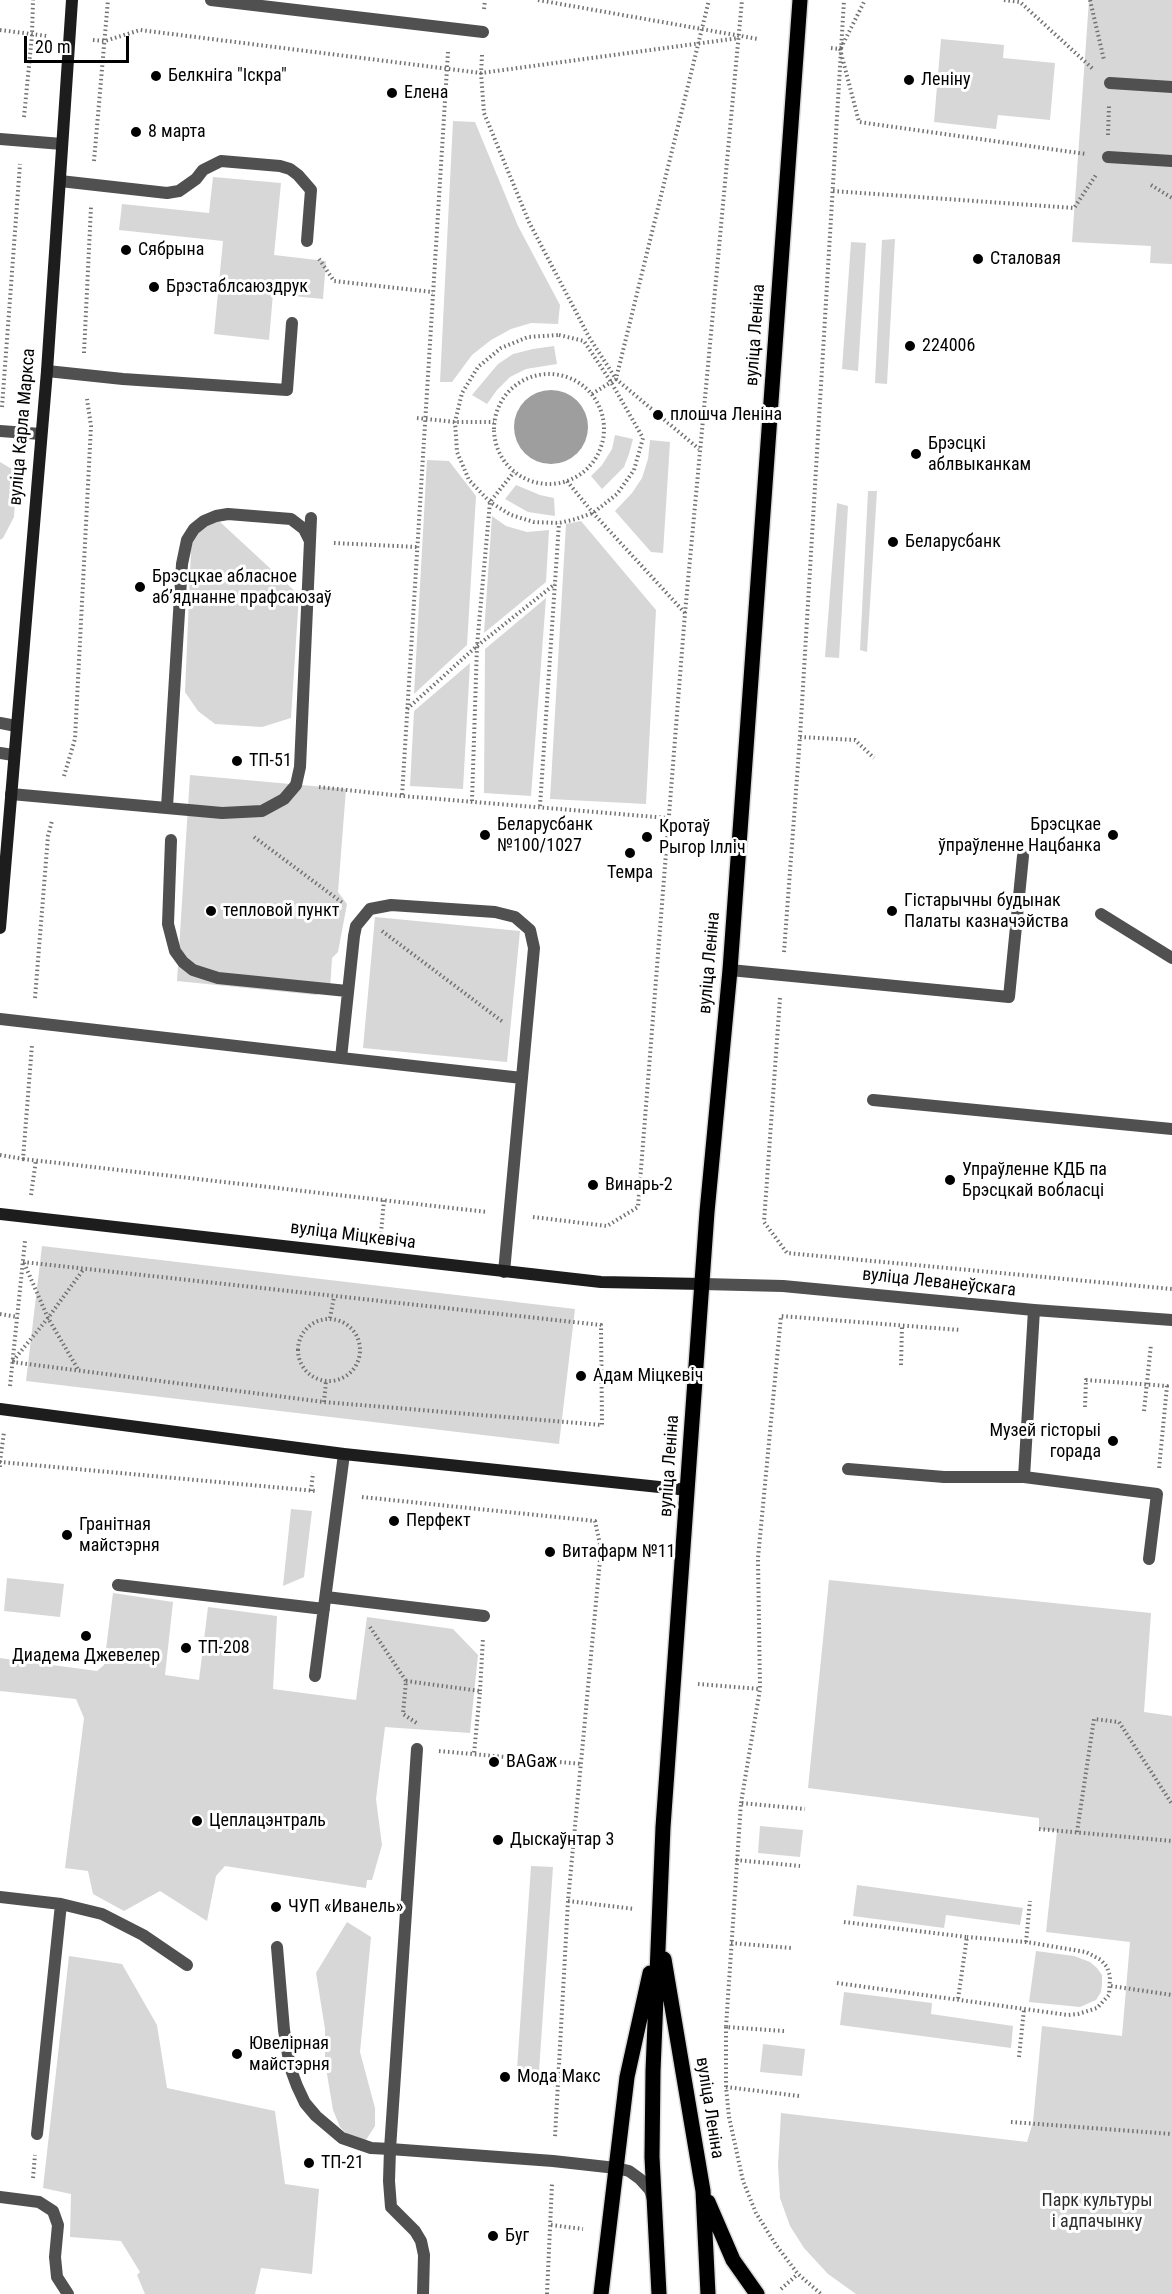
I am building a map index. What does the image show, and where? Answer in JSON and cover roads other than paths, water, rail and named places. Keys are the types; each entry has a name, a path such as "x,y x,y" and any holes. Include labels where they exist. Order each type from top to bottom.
{"main road":[{"name":"вуліца Карла Маркса","path":"0,928 47,371 72,0"},
{"name":"вуліца Леніна","path":"659,2294 654,2201 653,2071 663,1827 707,1212 730,970 800,0"},
{"name":"вуліца Міцкевіча","path":"0,1214 602,1282 703,1284"},
{"path":"4,1409 344,1454 688,1490"},
{"name":"вуліца Леніна","path":"659,1929 703,2191 708,2294"},
{"path":"601,2294 627,2077 659,1929"},
{"path":"703,2191 733,2260 757,2294"}],"street":[{"path":"211,0 483,32"},
{"path":"1110,83 1172,87"},
{"path":"0,140 62,144"},
{"path":"1107,157 1172,161"},
{"path":"60,181 167,194 178,191 196,179 203,170 221,161 280,166 298,175 311,190 307,241"},
{"path":"47,371 287,390 292,323"},
{"path":"0,431 41,434"},
{"path":"167,807 182,564 187,540 194,529 204,521 228,514 291,519 304,529 310,542"},
{"path":"11,794 222,813 262,810 284,799 296,785 300,767 311,518"},
{"path":"0,723 16,726"},
{"path":"0,753 14,754"},
{"path":"171,840 168,924 175,951 183,962 194,970 218,978 347,991"},
{"path":"730,970 1009,996 1023,856"},
{"path":"341,1058 356,927 369,909 391,905 495,912 515,917 530,930 534,948 504,1272"},
{"path":"1101,914 1172,958"},
{"path":"0,1019 522,1078"},
{"path":"873,1100 1172,1129"},
{"name":"вуліца Леванеўскага","path":"703,1284 783,1286 1034,1310 1172,1320"},
{"path":"1024,1477 1034,1310"},
{"path":"315,1676 344,1454"},
{"path":"848,1469 944,1477 1024,1477 1157,1494 1149,1559"},
{"path":"118,1585 325,1603 350,1600 484,1616"},
{"path":"417,1749 389,2181 392,2207 415,2231 421,2241 424,2255 423,2294"},
{"path":"0,1897 61,1904 116,1920 187,1965"},
{"path":"37,2134 61,1904"},
{"path":"278,1947 286,2049 297,2086 305,2103 316,2116 342,2138 371,2148 553,2161 616,2168 640,2179 650,2190 654,2201"},
{"path":"0,2197 31,2200 47,2205 57,2218 57,2277 68,2294"}],"place":[{"name":"Белкніга \"Іскра\"","path":"156,76"},
{"name":"Леніну","path":"909,80"},
{"name":"Елена","path":"392,93"},
{"name":"8 марта","path":"136,132"},
{"name":"Сябрына","path":"126,250"},
{"name":"Сталовая","path":"978,259"},
{"name":"Брэстаблсаюздрук","path":"154,287"},
{"name":"224006","path":"910,346"},
{"name":"плошча Леніна","path":"658,415"},
{"name":"Брэсцкі аблвыканкам","path":"916,454"},
{"name":"Беларусбанк","path":"893,542"},
{"name":"Брэсцкае абласное абʼяднанне прафсаюзаў","path":"140,587"},
{"name":"ТП-51","path":"237,761"},
{"name":"Беларусбанк №100/1027","path":"485,835"},
{"name":"Брэсцкае ўпраўленне Нацбанка","path":"1113,835"},
{"name":"Кротаў Рыгор Ілліч","path":"647,837"},
{"name":"Темра","path":"630,853"},
{"name":"тепловой пункт","path":"211,911"},
{"name":"Гістарычны будынак Палаты казначэйства","path":"892,911"},
{"name":"Упраўленне КДБ па Брэсцкай вобласці","path":"950,1180"},
{"name":"Винарь-2","path":"593,1185"},
{"name":"Адам Міцкевіч","path":"581,1376"},
{"name":"Музей гісторыі горада","path":"1113,1441"},
{"name":"Перфект","path":"394,1521"},
{"name":"Гранітная майстэрня","path":"67,1535"},
{"name":"Витафарм №11","path":"550,1552"},
{"name":"Диадема Джевелер","path":"86,1636"},
{"name":"ТП-208","path":"186,1648"},
{"name":"BAGаж","path":"494,1762"},
{"name":"Цеплацэнтраль","path":"197,1821"},
{"name":"Дыскаўнтар 3","path":"498,1840"},
{"name":"ЧУП «Иванель»","path":"276,1907"},
{"name":"Ювелірная майстэрня","path":"237,2054"},
{"name":"Мода Макс","path":"505,2077"},
{"name":"ТП-21","path":"309,2163"},
{"name":"Буг","path":"493,2236"}],"park label":[{"name":"Парк культуры і адпачынку","path":"1097,2211"}]}
